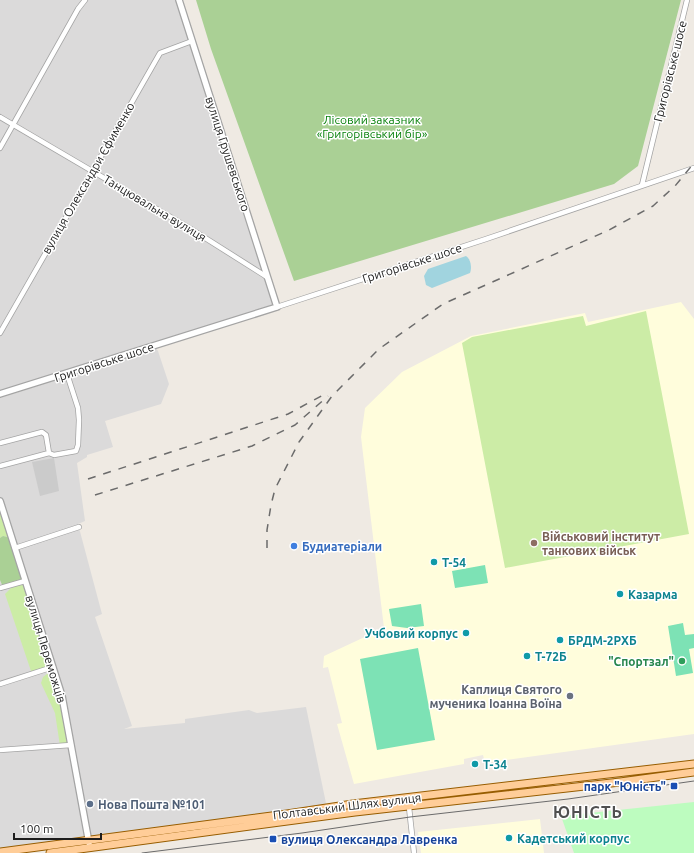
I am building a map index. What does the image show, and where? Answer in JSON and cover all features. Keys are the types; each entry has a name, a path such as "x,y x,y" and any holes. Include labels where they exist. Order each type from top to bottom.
{"main road":[{"name":"Полтавський Шлях вулиця","path":"0,852 408,798 694,764"},
{"name":"Полтавський Шлях вулиця","path":"50,853 355,812 620,782 694,772"}],"street":[{"path":"0,148 78,9 85,0"},
{"name":"вулиця Грушевського","path":"179,0 277,307"},
{"name":"Григорівське шосе","path":"0,394 67,374 486,239 642,185 687,0"},
{"name":"вулиця Олександри Єфименко","path":"0,333 160,52 192,41"},
{"name":"Танцювальна вулиця","path":"0,117 92,170 267,276"},
{"path":"642,185 694,168"},
{"path":"0,466 49,453 54,455 74,452 77,448 79,420 78,408 67,374"},
{"path":"0,443 42,432 46,435 49,453"},
{"name":"вулиця Переможців","path":"0,502 62,696 89,848"},
{"path":"15,548 79,527"},
{"path":"0,588 25,581"},
{"path":"0,684 53,667"},
{"path":"0,750 71,745"},
{"path":"408,798 414,853"}],"shaded area":[{"path":"0,0 177,0 274,305 0,393"},
{"name":"Військовий інститут танкових військ","path":"681,302 694,319 694,734 485,763 483,755 464,759 464,764 354,784 337,724 342,723 328,667 323,668 324,656 384,628 361,437 365,408 402,372 471,336 585,313 588,322"},
{"path":"156,348 169,384 161,404 105,421 113,447 87,455 87,457 77,463 85,521 78,524 102,614 95,617 132,726 124,729 185,723 185,719 249,710 257,713 306,707 327,808 0,851 0,398"},
{"path":"54,458 59,491 40,496 32,462"},
{"path":"540,819 544,853 421,853 418,832"}],"green space":[{"name":"Лісовий заказник «Григорівський бір»","path":"196,0 681,0 638,166 614,184 294,281 211,49"},
{"path":"646,311 689,534 505,568 462,343 472,337 583,316 586,326"},
{"path":"0,501 11,538 3,536 0,538"},
{"path":"3,536 11,538 25,581 3,587 0,580 0,538"},
{"path":"485,565 488,583 455,588 452,571"},
{"path":"21,585 27,586 51,661 47,669 32,674 5,594 11,588"},
{"path":"421,604 424,626 407,628 392,626 389,609"},
{"name":"\"Спортзал\"","path":"683,623 685,635 694,634 694,648 689,649 693,673 676,676 668,626"},
{"path":"418,648 435,740 377,750 360,659"},
{"path":"47,674 56,676 71,745 60,746 55,713 41,683 43,677"},
{"name":"парк \"Юність\"","path":"694,802 694,853 574,853 561,816"}],"water":[{"path":"466,256 471,264 470,273 432,288 426,285 424,276 428,269"}],"tram line":[{"path":"142,853 302,833 410,817 568,799 694,781"}],"railway":[{"path":"267,548 267,530 275,489 299,442 332,396 379,349 443,304 609,230 653,206 675,186 694,163"},
{"path":"88,479 288,414 325,394"},
{"path":"95,495 252,446 295,425 328,396"}],"place":[{"name":"Військовий інститут танкових військ","path":"534,543"},
{"name":"Будиатеріали","path":"294,546"},
{"name":"Т-54","path":"434,562"},
{"name":"Казарма","path":"620,594"},
{"name":"Учбовий корпус","path":"466,633"},
{"name":"БРДМ-2РХБ","path":"560,640"},
{"name":"Т-72Б","path":"527,656"},
{"name":"\"Спортзал\"","path":"682,661"},
{"name":"Каплиця Святого мученика Іоанна Воїна","path":"570,696"},
{"name":"T-34","path":"475,764"},
{"name":"парк \"Юність\"","path":"674,786"},
{"name":"Нова Пошта №101","path":"90,804"},
{"name":"Кадетський корпус","path":"509,838"},
{"name":"вулиця Олександра Лавренка","path":"273,839"}],"district":[{"name":"ЮНІСТЬ","path":"588,812"}]}
